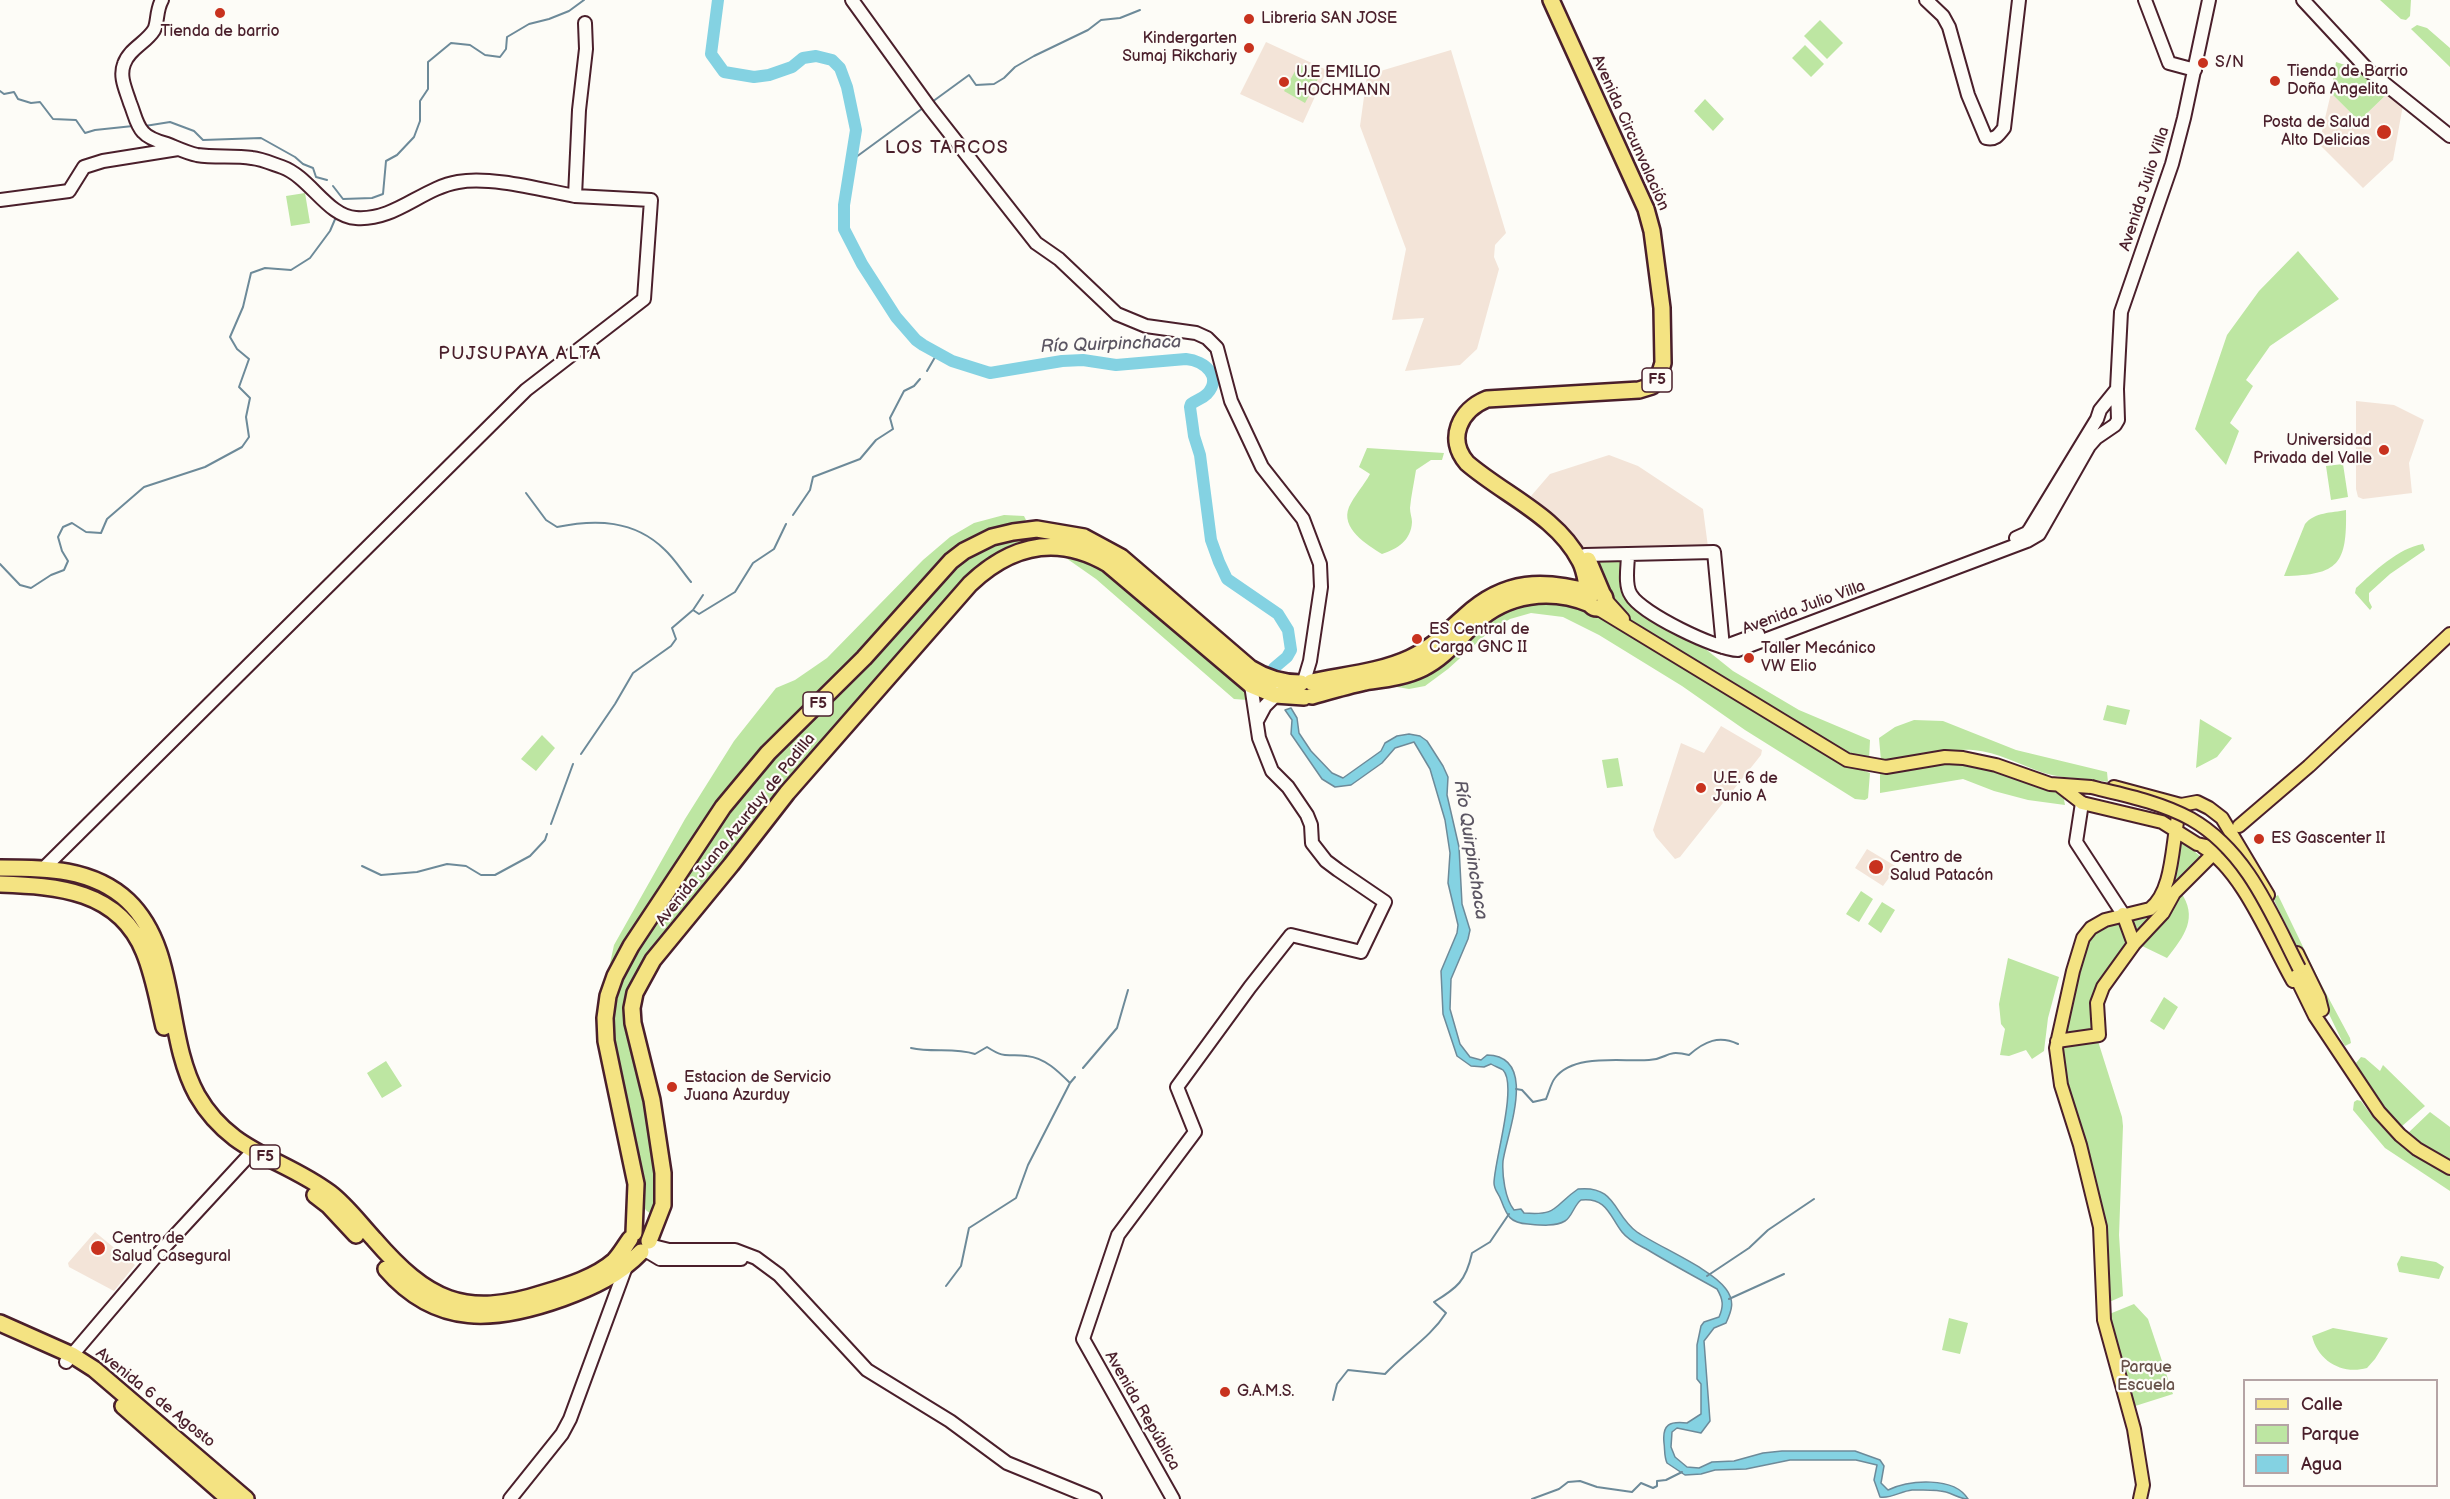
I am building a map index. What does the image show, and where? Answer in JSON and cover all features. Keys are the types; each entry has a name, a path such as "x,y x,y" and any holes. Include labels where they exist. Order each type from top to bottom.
{"highway":[{"name":"Avenida Circunvalación","path":"1551,0 1607,112"},
{"name":"Avenida Circunvalación","path":"1562,0 1646,209 1652,231 1663,320 1661,373 1652,386 1639,390 1487,399 1474,405 1461,418 1456,441 1460,454 1467,463 1549,524 1584,562 1595,598"},
{"name":"Avenida Juana Azurduy de Padilla","path":"640,1243 636,1184 606,1041 605,1018 608,996 615,976 631,946 738,786 864,658 951,561 977,544 992,537 1013,532 1037,529 1084,537 1120,557 1250,668 1269,678 1306,686 1355,684 1404,676 1443,656 1489,611 1503,603 1535,595 1595,598"},
{"name":"Avenida Juana Azurduy de Padilla","path":"0,884 59,888 85,895 116,913 132,930 144,950 167,1038 187,1095 207,1124 249,1155 319,1198 344,1221 403,1286 432,1304 478,1317 516,1313 594,1286 626,1267 663,1205 664,1182 654,1112 633,1023 632,1008 639,983 653,960 787,793 977,577 1002,559 1048,546 1084,552 1108,564 1251,685 1275,695 1410,658 1447,634 1482,601 1508,589 1550,583 1595,598"},
{"path":"1550,583 1575,582 1582,575 1584,562"},
{"name":"Avenida Juana Azurduy de Padilla","path":"0,868 44,868 79,874 121,895 140,914 156,942 181,1054 191,1082 214,1118 249,1155 329,1192 406,1274 433,1292 469,1305 517,1301 561,1288 612,1263 640,1243"},
{"path":"0,877 22,876 44,868 55,878 87,889 102,904"},
{"name":"Avenida 6 de Agosto","path":"0,1323 69,1359 122,1393 246,1499"},
{"name":"Avenida 6 de Agosto","path":"0,1333 69,1359 229,1499"}],"main road":[{"name":"Avenida Juana Azurduy de Padilla","path":"1595,598 1634,631 1847,760 1861,764 1886,766 1936,758 1963,758 1996,765 2060,786"},
{"path":"2057,1041 2098,1035 2098,997 2134,944 2159,918 2174,894 2218,844 2270,805 2282,790 2450,634"},
{"path":"2060,786 2090,782 2133,791 2181,805 2197,802 2222,818 2226,825 2218,844"},
{"path":"2060,786 2218,844 2248,859 2315,989 2319,1013"},
{"path":"2060,786 2087,795 2148,802 2180,813 2212,834 2242,863 2333,1041 2365,1093 2386,1120 2417,1149 2450,1168"},
{"path":"2239,826 2272,796 2282,790"},
{"path":"2140,1499 2143,1485 2134,1429 2104,1320 2100,1227 2080,1145 2061,1085 2057,1065 2057,1041 2083,938 2091,928 2105,920 2150,909 2160,898 2168,875 2181,805"},
{"path":"2218,844 2292,980 2319,1013"},
{"path":"2174,894 2178,882 2201,861"},
{"path":"2122,914 2134,944"}],"street":[{"path":"44,868 526,390 644,299 651,200 575,196 485,182 458,182 446,185 408,205 378,216 357,219 347,217 336,210 302,178 286,168 253,158 196,155 143,132 122,81 124,61 155,29 157,11 162,0"},
{"path":"852,0 930,108 1036,243 1059,259 1117,314 1146,326 1196,333 1207,338 1217,348 1231,401 1263,467 1303,519 1320,564 1321,587 1306,686"},
{"path":"1926,0 1943,16 1949,27 1968,95 1986,138 1992,139 1998,136 2004,128 2019,0"},
{"path":"2145,0 2169,63 2195,70"},
{"name":"Avenida Julio Villa","path":"2118,413 2121,312 2172,164 2210,0"},
{"path":"2302,0 2369,71 2450,136"},
{"path":"575,196 579,110 586,49 585,23"},
{"path":"0,200 69,191 84,166 179,149"},
{"path":"2026,538 2100,413 2117,389"},
{"path":"2110,407 2118,413 2117,423 2109,428 2103,427 2100,413 2110,407"},
{"name":"Avenida Julio Villa","path":"1723,647 2039,534 2089,446 2109,428"},
{"path":"1584,562 1628,554 1714,552 1723,647 1700,640 1636,602 1628,589 1628,554"},
{"path":"1251,685 1256,722"},
{"path":"1256,722 1258,716 1275,695"},
{"name":"Avenida República","path":"1173,1499 1083,1339 1118,1235 1195,1132 1177,1087 1291,935 1361,952 1385,902 1326,861 1312,843 1311,825 1307,814 1288,787 1272,771 1259,738 1256,722"},
{"path":"2087,795 2076,842 2122,914"},
{"path":"69,1359 157,1255 249,1155"},
{"path":"640,1243 669,1250 735,1250 762,1262 791,1288 867,1370 950,1421 1007,1463 1095,1499"},
{"path":"510,1499 562,1434 570,1419 626,1267"}],"shaded area":[{"name":"U.E EMILIO HOCHMANN","path":"1266,42 1327,70 1303,123 1240,94"},
{"path":"1451,50 1506,233 1495,245 1494,257 1499,269 1477,349 1460,365 1405,371 1424,318 1392,320 1406,249 1360,126 1367,75"},
{"path":"2331,93 2359,121 2388,93 2403,105 2393,160 2363,188 2319,144"},
{"name":"Universidad Privada del Valle","path":"2356,401 2394,405 2424,420 2409,463 2412,493 2363,499 2358,497 2356,489"},
{"path":"1609,455 1638,466 1703,509 1708,547 1584,548 1555,516 1531,496 1550,474"},
{"path":"1721,726 1762,750 1761,755 1680,857 1675,859 1656,837 1653,830 1681,743 1704,753"},
{"name":"Centro de Salud Patacón","path":"1867,849 1897,867 1883,886 1855,868"},
{"name":"Centro de Salud Casegural","path":"95,1232 135,1265 114,1291 69,1267 68,1263"}],"green space":[{"path":"2380,0 2411,0 2410,16 2406,20 2401,19"},
{"path":"1820,20 1843,43 1827,59 1804,36"},
{"path":"2417,25 2427,28 2450,48 2450,67 2411,29"},
{"path":"1805,45 1824,64 1811,77 1792,58"},
{"path":"2336,62 2357,69 2388,93 2359,121 2331,93"},
{"path":"1299,64 1320,75 1305,103 1284,91"},
{"path":"1705,99 1724,119 1713,131 1694,111"},
{"path":"305,193 310,223 291,226 286,196"},
{"path":"2298,251 2339,299 2270,346 2246,380 2253,386 2230,423 2239,431 2226,465 2195,429 2227,335 2259,291"},
{"path":"1367,448 1444,453 1442,460 1431,460 1416,470 1410,503 1412,522 1409,534 1398,547 1382,554 1356,535 1348,522 1347,515 1351,503 1370,474 1359,467"},
{"path":"2343,464 2348,497 2331,500 2326,466"},
{"path":"2346,510 2344,543 2336,563 2317,573 2284,576 2305,524 2318,515"},
{"path":"1004,515 1024,516 1026,520 1019,524 991,530 746,767 728,789 606,982 614,945 685,819 734,741 776,688 795,680 827,658 923,560 950,537 974,523"},
{"path":"1022,536 1023,545 989,562 632,990 661,1194 653,1213 649,1212 642,1202 612,1037 612,1005 626,965 738,793 959,561 989,542"},
{"path":"2423,544 2425,550 2390,574 2369,593 2372,607 2370,610 2355,593 2356,588 2396,555"},
{"path":"1056,551 1093,560 1249,689 1248,700 1234,699 1096,579"},
{"path":"1620,556 1623,587 1630,604 1698,643 1733,671 1799,710 1870,740 1869,760 1842,750 1633,625 1608,595 1595,558"},
{"path":"1541,599 1595,610 1789,732 1845,764 1870,773 1868,798 1855,799 1745,730 1682,686 1599,635 1563,617 1531,613 1510,619 1490,631 1448,669 1425,686 1409,689 1385,685 1507,607"},
{"path":"2107,705 2130,710 2126,725 2103,720"},
{"path":"2200,719 2232,738 2217,757 2196,768"},
{"path":"1914,720 1943,721 2016,750 2107,772 2108,782 2052,775 2000,756 1973,750 1881,761 1879,738 1895,727"},
{"path":"542,735 555,748 536,771 521,759"},
{"path":"1618,758 1623,786 1607,788 1602,760"},
{"path":"1960,760 2051,786 2063,794 2065,805 2028,800 1994,791 1963,779 1880,793 1880,772"},
{"path":"2179,838 2201,857 2176,883 2164,909 2135,936 2127,918 2159,909"},
{"path":"1861,891 1873,899 1859,922 1846,914"},
{"path":"2180,891 2186,901 2189,918 2184,934 2167,958 2138,944"},
{"path":"2278,895 2350,1038 2351,1043 2345,1046 2273,898"},
{"path":"1882,902 1895,910 1881,933 1868,924"},
{"path":"2123,920 2130,941 2108,978 2097,1029 2062,1038 2081,949 2099,928"},
{"path":"2008,958 2059,977 2048,1018 2044,1051 2032,1059 2026,1050 2009,1056 2000,1055 2005,1029 2001,1024 1999,1004"},
{"path":"2164,997 2178,1007 2164,1030 2150,1021"},
{"path":"2097,1038 2123,1126 2119,1235 2123,1296 2107,1303 2105,1259 2063,1080 2061,1045"},
{"path":"2361,1057 2380,1071 2383,1065 2425,1106 2401,1127 2382,1105 2361,1072 2356,1063"},
{"path":"386,1061 402,1086 382,1098 367,1073"},
{"path":"2361,1101 2379,1124 2400,1144 2424,1161 2450,1174 2450,1191 2385,1148 2353,1110 2354,1102"},
{"path":"2430,1112 2450,1127 2450,1163 2421,1146 2407,1134"},
{"path":"2401,1256 2436,1262 2444,1267 2439,1279 2399,1272 2397,1264"},
{"name":"Parque Escuela","path":"2134,1304 2148,1319 2173,1394 2132,1407 2107,1315"},
{"path":"1949,1318 1968,1323 1960,1354 1942,1350"},
{"path":"2333,1328 2388,1338 2367,1368 2358,1370 2340,1368 2325,1359 2315,1345 2312,1336"}],"water":[{"path":"1291,708 1297,718 1299,733 1311,751 1332,773 1343,778 1381,751 1385,743 1397,736 1409,734 1420,736 1427,741 1448,777 1447,795 1459,847 1462,904 1470,930 1451,979 1450,1009 1460,1044 1470,1057 1481,1060 1487,1055 1503,1059 1512,1068 1516,1082 1516,1098 1503,1167 1506,1193 1514,1210 1521,1209 1524,1213 1544,1213 1555,1208 1578,1189 1600,1192 1607,1196 1637,1232 1709,1274 1719,1281 1729,1293 1732,1306 1726,1323 1714,1328 1704,1341 1710,1421 1701,1433 1677,1428 1672,1432 1671,1447 1675,1457 1687,1467 1699,1468 1712,1462 1734,1461 1763,1453 1855,1451 1880,1460 1884,1466 1881,1483 1888,1490 1919,1482 1942,1483 1953,1486 1968,1499 1942,1491 1929,1490 1912,1490 1880,1497 1874,1480 1877,1465 1856,1460 1790,1460 1746,1469 1715,1470 1685,1475 1667,1463 1664,1432 1668,1425 1687,1423 1701,1414 1701,1384 1697,1379 1697,1345 1704,1322 1719,1317 1722,1299 1717,1289 1631,1240 1622,1232 1607,1209 1597,1202 1581,1200 1567,1219 1552,1225 1517,1222 1507,1214 1494,1183 1507,1107 1507,1078 1503,1070 1491,1064 1484,1067 1471,1066 1457,1056 1443,1014 1441,971 1457,933 1458,925 1448,883 1450,853 1445,820 1430,769 1414,742 1395,748 1382,763 1351,785 1335,787 1322,779 1291,734 1292,720 1285,710"}],"waterway":[{"path":"333,186 343,199 372,198 383,194 386,161 397,155 414,137 420,121 420,101 428,89 428,62 451,43 470,45 485,55 500,57 506,49 507,37 529,24 569,11 584,0"},
{"name":"Río Quirpinchaca","path":"718,0 711,54 724,72 754,77 769,75 792,67 803,58 816,56 832,60 840,68 847,87 856,130 844,205 844,229 862,264 896,317 916,340 952,361 990,373 1062,361 1083,360 1116,365 1186,359 1200,363 1210,371 1213,382 1211,388 1190,407 1194,436 1200,455 1211,540 1227,579 1278,614 1288,630 1291,650 1287,657 1274,668"},
{"path":"932,102 969,75 976,85 994,84 1015,67 1088,30 1101,20 1120,18 1140,10"},
{"path":"0,91 4,94 14,92 18,99 31,103 40,102 53,119 76,120 85,133 133,126"},
{"path":"852,160 923,108"},
{"path":"145,126 170,122 194,131 203,140 261,138 313,168 316,177 327,180"},
{"path":"0,564 20,585 31,588 51,575 64,570 68,561 58,537 63,527 72,523 86,532 101,533 107,519 144,487 205,467 242,447 249,437 246,417 250,398 239,387 249,359 237,349 230,337 243,307 251,273 265,268 291,270 310,258 330,231 336,217"},
{"path":"927,371 938,352"},
{"path":"793,515 810,490 813,477 860,459 876,440 893,429 890,418 904,391 914,386 920,379"},
{"path":"526,493 546,520 557,527 600,523 614,524 640,532 668,553 691,582"},
{"path":"581,754 633,673 671,646 676,639 672,628 693,610 699,614 735,592 753,563 774,549 786,524"},
{"path":"693,610 703,595"},
{"path":"551,824 573,764"},
{"path":"362,866 381,875 417,872 447,864 466,866 481,875 495,875 530,856 545,840 547,834"},
{"path":"1083,1068 1117,1028 1128,990"},
{"path":"1516,1089 1522,1090 1533,1102 1546,1099 1555,1078 1563,1070 1574,1065 1599,1060 1655,1059 1675,1053 1689,1055 1701,1046 1718,1040 1738,1044"},
{"path":"911,1048 975,1054 987,1047 1003,1055 1034,1057 1045,1062 1070,1083"},
{"path":"946,1286 961,1266 969,1228 1016,1198 1028,1165 1075,1077"},
{"path":"1707,1276 1749,1248 1768,1230 1814,1199"},
{"path":"1333,1400 1337,1384 1348,1370 1385,1374 1433,1330 1446,1313 1434,1302 1459,1283 1467,1270 1472,1253 1490,1242 1509,1214"},
{"path":"1729,1299 1784,1274"},
{"path":"1532,1499 1559,1489 1568,1482 1580,1481 1597,1487 1632,1492 1641,1483 1653,1488 1657,1486 1657,1481 1666,1480 1682,1472"}],"place":[{"name":"Tienda de barrio","path":"220,13"},
{"name":"Libreria SAN JOSE","path":"1249,19"},
{"name":"Kindergarten Sumaj Rikchariy","path":"1249,48"},
{"name":"S/N","path":"2203,63"},
{"name":"Tienda de Barrio Doña Angelita","path":"2275,81"},
{"name":"U.E EMILIO HOCHMANN","path":"1284,82"},
{"name":"Posta de Salud Alto Delicias","path":"2384,132"},
{"name":"Universidad Privada del Valle","path":"2384,450"},
{"name":"ES Central de Carga GNC II","path":"1417,639"},
{"name":"Taller Mecánico VW Elio","path":"1749,658"},
{"name":"U.E. 6 de Junio A","path":"1701,788"},
{"name":"ES Gascenter II","path":"2259,839"},
{"name":"Centro de Salud Patacón","path":"1876,867"},
{"name":"Estacion de Servicio Juana Azurduy","path":"672,1087"},
{"name":"Centro de Salud Casegural","path":"98,1248"},
{"name":"G.A.M.S.","path":"1225,1392"}],"district":[{"name":"LOS TARCOS","path":"947,148"},
{"name":"PUJSUPAYA ALTA","path":"520,354"}]}
